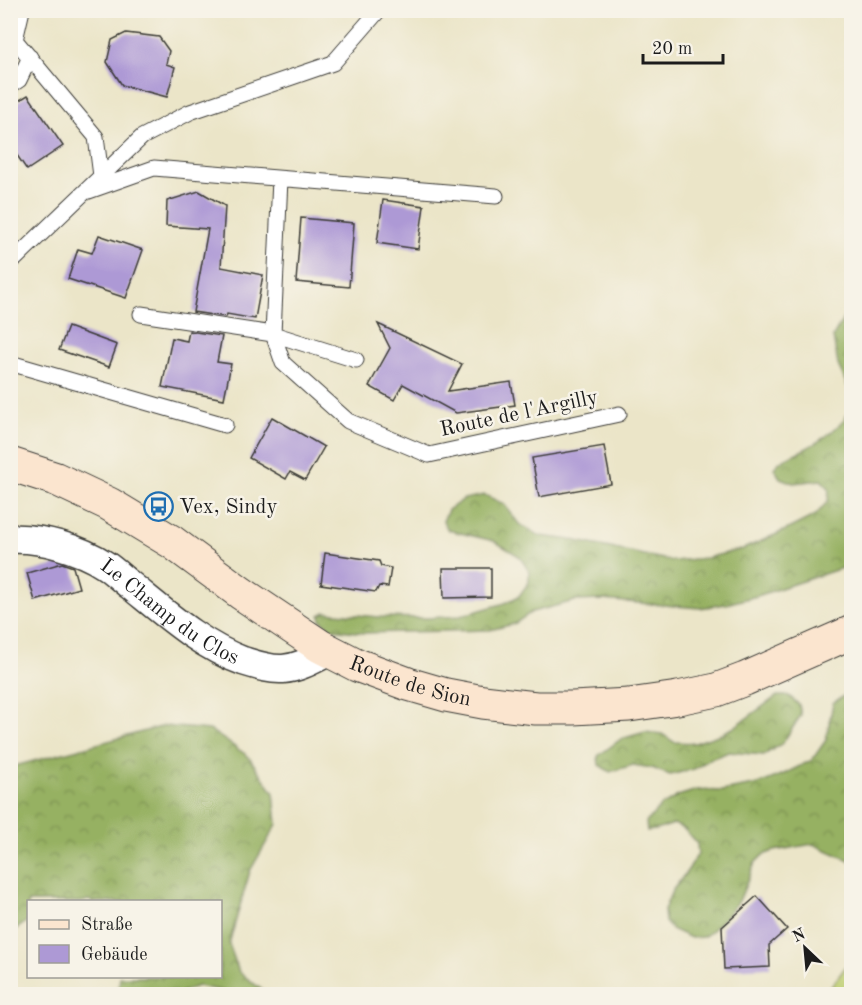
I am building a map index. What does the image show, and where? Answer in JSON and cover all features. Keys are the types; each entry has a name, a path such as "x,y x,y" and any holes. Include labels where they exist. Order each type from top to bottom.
{"main road":[{"name":"Route de Sion","path":"10,464 56,479 109,504 172,542 241,593 330,651 367,669 446,695 536,708 629,705 678,698 716,690 852,632"}],"street":[{"name":"Le Champ du Clos","path":"10,539 25,538 45,542 89,556 105,565 184,628 234,658 259,666 281,669 296,667 330,651"}],"lane":[{"path":"22,10 13,41 30,57 96,138 102,176"},
{"path":"10,262 142,137 190,112 333,63 379,10"},
{"path":"10,86 20,80 30,57"},
{"path":"84,193 154,168 496,196"},
{"name":"Route de l'Argilly","path":"280,179 273,334 283,363 348,421 429,455 619,414"},
{"path":"141,315 273,334 356,360"},
{"path":"10,363 225,424"}],"green space":[{"path":"851,305 851,393 838,365 833,337"},
{"path":"851,409 852,564 848,566 726,604 700,608 602,600 575,601 532,612 514,624 490,630 364,633 332,629 321,620 320,615 325,612 379,617 460,616 505,603 519,596 529,582 529,571 519,556 494,541 448,530 443,521 448,510 464,499 485,495 504,504 519,524 540,536 572,540 673,561 706,558 743,549 816,515 828,501 829,488 821,480 793,483 780,478 774,468 783,460 830,433"},
{"path":"851,691 851,861 813,844 763,855 755,863 739,901 709,933 703,937 691,938 671,929 665,922 664,910 672,891 698,854 697,844 684,829 674,824 647,831 646,822 661,806 678,796 697,790 722,791 759,784 812,760 826,740 833,703"},
{"path":"777,696 789,696 799,705 801,715 782,744 764,755 729,752 710,759 694,769 670,775 652,768 633,765 610,772 599,765 598,756 621,739 645,732 662,734 674,742 695,743 733,728"},
{"path":"164,726 210,730 248,756 274,793 277,824 250,871 229,944 239,972 265,992 274,994 229,994 198,986 178,994 118,994 120,978 222,978 222,900 27,900 27,922 11,932 11,767"},
{"path":"851,959 851,994 826,994"}],"building":[{"path":"126,33 159,37 169,51 166,64 175,67 167,97 122,85 107,62 112,40"},
{"path":"28,95 63,146 27,170 10,145 10,106"},
{"path":"199,191 225,206 221,267 263,275 255,319 227,314 226,317 193,312 208,229 166,226 167,201"},
{"path":"383,200 424,206 418,249 377,243"},
{"path":"301,218 354,223 349,287 296,282"},
{"path":"99,235 143,250 126,298 68,279 78,249 92,253"},
{"path":"378,324 462,364 448,391 511,382 515,405 456,413 403,384 394,400 369,386 390,348"},
{"path":"68,327 117,345 109,367 59,350"},
{"path":"189,331 222,336 217,362 231,364 224,399 162,387 172,338 187,341"},
{"path":"272,417 324,447 305,480 290,472 286,479 249,458"},
{"path":"604,446 611,484 539,497 532,458"},
{"path":"325,553 379,561 381,566 391,568 388,587 379,586 376,592 321,584"},
{"path":"62,563 73,567 79,588 35,601 27,573"},
{"path":"443,568 491,568 491,597 444,598"},
{"path":"757,896 787,929 769,945 770,967 724,969 722,927"}],"place":[{"name":"Vex, Sindy","path":"158,507"}]}
